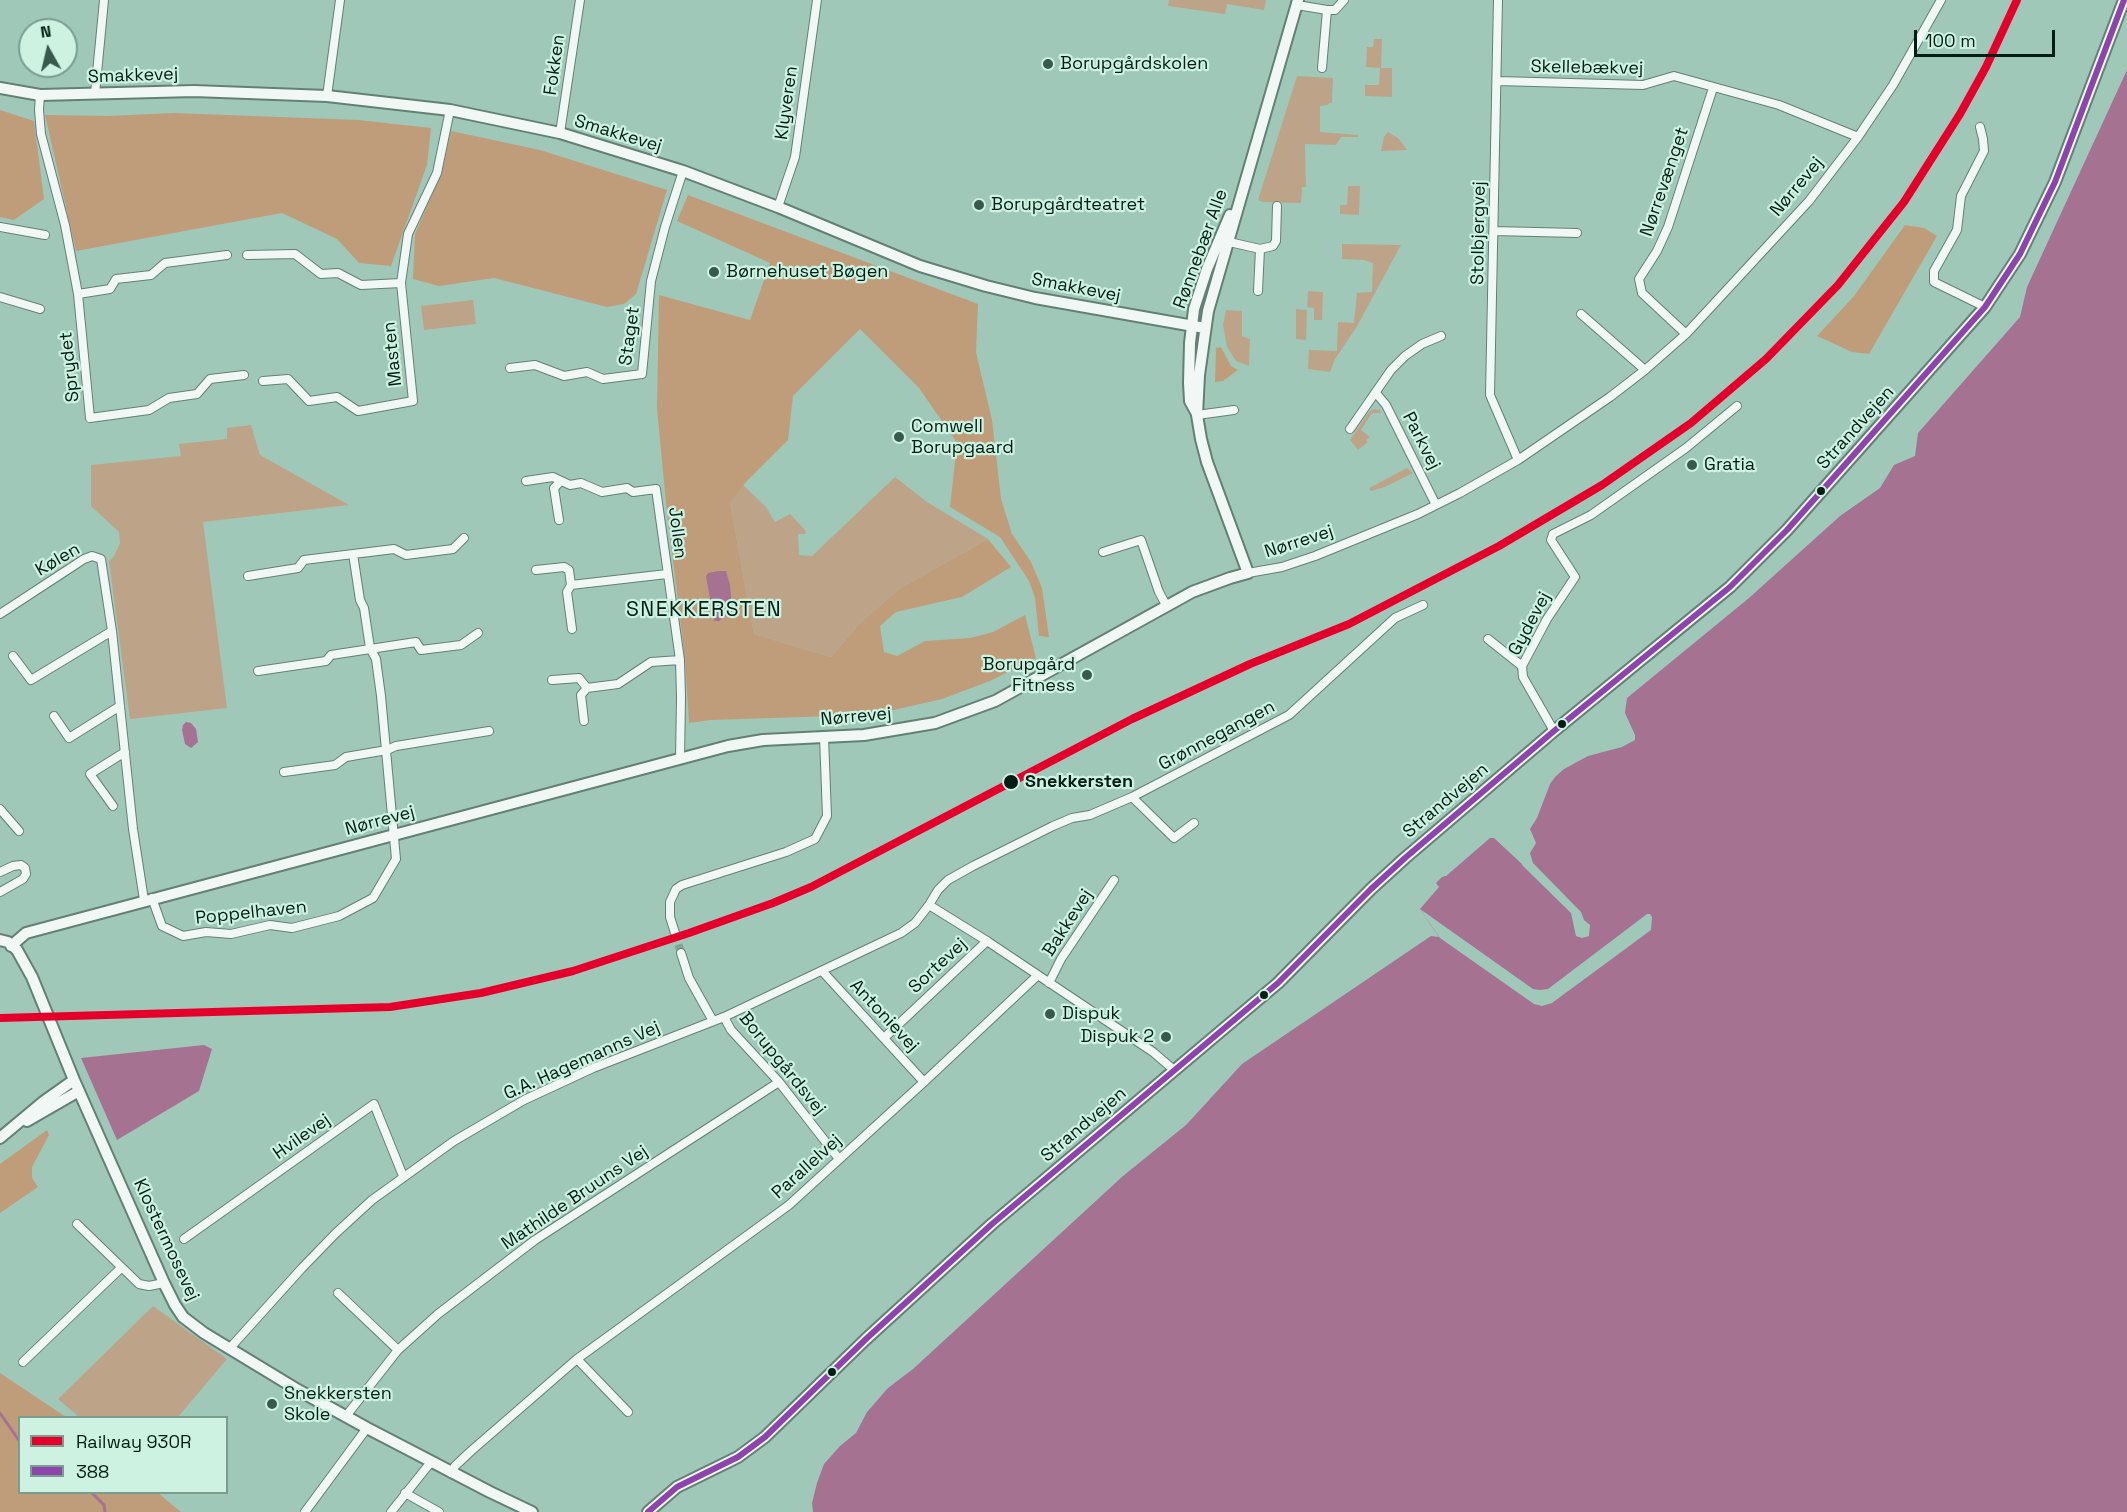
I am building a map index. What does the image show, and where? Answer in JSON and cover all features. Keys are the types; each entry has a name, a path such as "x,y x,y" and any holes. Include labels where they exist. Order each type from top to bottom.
{"main road":[{"name":"Strandvejen","path":"648,1512 677,1487 731,1461 765,1437 866,1339 984,1232 1278,983 1405,858 1554,731 1730,587 1787,530 1985,307 2020,254 2055,182 2124,0"},
{"name":"Rønnebær Alle","path":"1197,415 1199,375 1208,311 1225,241 1297,3"},
{"name":"Smakkevej","path":"0,88 40,95 194,91 327,96 450,110 560,134 683,171 778,207 920,266 987,286 1035,298 1205,328"},
{"name":"Rønnebær Alle","path":"1225,241 1204,279 1194,309 1190,401 1197,415 1207,462 1248,573"},
{"name":"Nørrevej","path":"5,948 26,933 728,746 763,740 864,735 935,723 995,701 1192,592 1248,573"},
{"name":"Klostermosevej","path":"0,940 8,942 5,948 16,950 32,978 74,1080 164,1283 183,1317 298,1390 451,1473 532,1512"},
{"path":"0,1138 42,1102 74,1080"},
{"path":"13,1128 49,1110 79,1091"}],"street":[{"path":"95,94 104,0"},
{"path":"327,96 340,0"},
{"name":"Fokken","path":"560,134 580,0"},
{"name":"Klyveren","path":"778,207 795,158 817,0"},
{"path":"1297,3 1335,10 1344,0"},
{"name":"Stolbjergvej","path":"1498,0 1490,395 1518,460"},
{"name":"Nørrevej","path":"1248,573 1282,567 1315,556 1436,505 1518,460 1646,370 1686,334 1809,201 1858,137 1893,85 1941,0"},
{"path":"1322,68 1327,10"},
{"name":"Skellebækvej","path":"1498,81 1643,85 1674,76 1713,88"},
{"path":"1713,88 1779,105 1858,137"},
{"name":"Nørrevænget","path":"1686,334 1642,293 1639,279 1657,251 1668,227 1713,88"},
{"name":"Sprydet","path":"40,95 41,134 65,225 78,294 90,418 149,410 169,398 196,394 210,379 244,375"},
{"name":"Masten","path":"263,381 288,379 309,401 337,397 358,411 413,401 401,283 408,234 437,173 450,110"},
{"path":"1980,127 1984,151 1961,196 1957,230 1934,272 1934,282 1985,307"},
{"name":"Staget","path":"510,368 535,364 564,376 587,372 603,379 642,375 651,281 683,171"},
{"path":"1225,241 1260,249 1274,246 1277,206"},
{"path":"0,227 45,235"},
{"path":"1494,231 1577,233"},
{"path":"1258,291 1260,249"},
{"path":"247,255 295,254 321,274 338,273 361,285 401,283"},
{"path":"78,294 110,289 116,279 151,275 165,263 227,255"},
{"path":"0,297 40,309"},
{"path":"1581,314 1646,370"},
{"path":"1350,429 1391,370 1422,344 1441,336"},
{"name":"Parkvej","path":"1376,393 1386,405 1436,505"},
{"name":"Gydevej","path":"1554,731 1523,677 1522,666 1547,619 1575,577 1551,540 1553,534 1591,516 1686,448 1737,406"},
{"path":"1197,415 1234,410"},
{"name":"Jollen","path":"526,481 553,477 560,482 570,485 581,483 602,492 627,488 633,492 656,489 680,660 680,759"},
{"path":"559,520 554,488 560,482"},
{"path":"248,576 298,568 304,560 394,549 406,555 453,549 464,538"},
{"path":"1103,552 1141,540 1159,592 1166,605"},
{"name":"Poppelhaven","path":"148,899 162,926 183,936 206,932 231,934 270,925 292,928 302,926 339,916 373,898 396,859 387,750 376,659 370,648 353,554"},
{"name":"Kølen","path":"0,614 84,559 92,556 101,559 112,632 133,829 148,899"},
{"path":"536,570 564,567 569,570 571,585 567,592 572,629"},
{"name":"Jollen","path":"571,585 667,574"},
{"name":"Grønnegangen","path":"929,905 938,890 948,880 1053,826 1132,797 1289,715 1395,618 1424,605"},
{"path":"13,656 31,680 112,632"},
{"path":"258,671 326,661 331,655 416,642 421,650 461,645 478,633"},
{"path":"1488,639 1522,666"},
{"path":"587,687 618,684 651,662 680,660"},
{"path":"552,680 579,678 587,687"},
{"path":"584,721 582,695 587,687"},
{"path":"54,716 69,738 120,706"},
{"path":"284,772 336,765 346,757 387,750 396,746 489,731"},
{"path":"675,933 670,916 670,902 676,889 682,885 786,852 815,839 827,816 824,737"},
{"path":"113,806 90,774 124,752"},
{"path":"1132,797 1173,838 1194,823"},
{"path":"0,809 19,831"},
{"path":"0,872 21,865 25,868 26,874 23,879 0,892"},
{"name":"Bakkevej","path":"1049,983 1060,959 1114,880"},
{"path":"929,905 1153,1052 1174,1070"},
{"name":"G.A. Hagemanns Vej","path":"230,1348 336,1233 372,1200 454,1141 524,1100 593,1068 713,1022 823,972 901,933 915,923 929,905"},
{"name":"Sortevej","path":"884,1038 987,941"},
{"name":"Borupgårdsvej","path":"681,953 689,978 713,1022"},
{"name":"Antonievej","path":"823,972 924,1082"},
{"name":"Parallelvej","path":"451,1473 471,1451 577,1359 789,1205 1038,975"},
{"name":"Borupgårdsvej","path":"724,1017 731,1030 779,1082 838,1159"},
{"name":"Mathilde Bruuns Vej","path":"346,1416 398,1350 438,1314 535,1240 779,1082"},
{"name":"Hvilevej","path":"184,1239 374,1104 403,1176"},
{"path":"77,1224 139,1284 149,1286 164,1283"},
{"path":"23,1362 121,1268"},
{"path":"338,1293 398,1350"},
{"path":"577,1359 628,1412"},
{"path":"305,1512 367,1428"},
{"path":"391,1512 431,1462"},
{"path":"405,1493 439,1512"}],"shaded area":[{"path":"1169,0 1266,0 1264,10 1227,4 1225,14 1168,6"},
{"path":"1374,39 1382,39 1381,68 1392,68 1392,97 1365,96 1365,85 1379,85 1380,68 1366,67 1367,47 1373,47"},
{"path":"2127,70 2127,1512 813,1512 812,1503 824,1464 856,1433 867,1412 888,1388 913,1369 1123,1176 1186,1125 1242,1064 1431,936 1439,937 1420,909 1439,887 1436,883 1442,877 1490,838 1494,838 1523,865 1536,843 1530,829 1555,777 1564,769 1588,756 1622,747 1635,740 1625,713 1627,698 1749,598 1840,516 1880,488 1894,465 1915,456 1918,433 2020,317 2027,287"},
{"path":"1297,76 1333,78 1332,103 1320,106 1320,132 1358,135 1358,137 1341,137 1336,145 1305,144 1306,187 1302,187 1301,203 1263,202 1258,200"},
{"path":"0,110 34,121 44,199 14,220 0,217"},
{"path":"174,113 359,120 431,128 427,165 391,266 359,263 337,239 282,213 76,251 45,115 107,116"},
{"path":"451,131 540,150 667,190 636,294 624,304 607,307 494,278 439,286 413,279 415,234 442,172"},
{"path":"1388,132 1399,139 1407,150 1381,151 1384,137"},
{"path":"1348,186 1360,186 1359,215 1340,214 1340,205 1347,205"},
{"path":"688,195 978,304 976,352 992,420 1001,499 1012,534 1031,562 1042,588 1049,637 1039,636 1035,598 1029,581 1000,537 950,507 957,443 919,388 860,329 793,396 788,440 746,482 730,502 754,634 831,657 860,623 899,589 988,539 1011,567 962,597 896,612 880,626 884,652 897,656 925,641 970,638 993,632 1025,615 1036,658 990,681 942,699 885,712 689,723 685,659 657,408 659,295 750,320 770,263 677,221"},
{"path":"1905,225 1924,228 1937,236 1869,354 1852,352 1817,336 1854,296"},
{"path":"1342,244 1401,245 1356,328 1335,359 1330,372 1308,369 1309,350 1337,351 1338,322 1354,323 1357,293 1372,292 1373,263 1364,260 1342,259"},
{"path":"1308,291 1323,292 1322,320 1314,320 1314,308 1307,307"},
{"path":"473,300 476,324 424,330 421,306"},
{"path":"1296,309 1307,310 1306,340 1296,339"},
{"path":"1226,310 1242,311 1242,336 1250,339 1249,366 1236,361 1227,347 1223,325"},
{"path":"1221,347 1231,366 1238,370 1223,381 1215,382 1216,348"},
{"path":"1374,409 1380,410 1381,413 1372,413 1361,430 1370,437 1366,440 1368,442 1358,450 1350,440 1369,412"},
{"path":"251,425 260,455 349,505 203,522 227,708 130,719 109,561 120,543 119,532 91,506 91,465 181,456 179,444 227,439 227,428"},
{"path":"1407,468 1413,473 1385,487 1371,491 1369,488"},
{"path":"895,477 927,502 988,539 899,589 860,623 831,657 754,634 730,502 740,482 766,507 775,522 790,514 806,534 798,534 799,555 812,556"},
{"path":"726,571 730,585 732,613 719,621 714,621 706,576 708,573"},
{"path":"186,722 191,723 196,729 198,742 191,748 185,744 182,730"},
{"path":"204,1045 212,1049 199,1091 117,1140 81,1058"},
{"path":"47,1130 49,1135 32,1167 32,1178 38,1187 0,1213 0,1164"},
{"path":"153,1306 227,1359 179,1416 78,1416 58,1399"},
{"path":"0,1373 64,1416 18,1416 18,1494 159,1494 181,1512 0,1512"}],"pier":[{"path":"1530,853 1533,863 1581,912 1584,920 1590,925 1589,936 1582,938 1576,936 1571,913 1522,865"},
{"path":"1420,909 1533,989 1540,990 1548,989 1647,914 1652,917 1651,930 1552,1003 1542,1006 1534,1004 1440,938"}],"waterway":[{"path":"0,1413 18,1439"},
{"path":"93,1494 104,1505 105,1512"}],"tunnel":[{"path":"675,933 681,953"}],"rail line":[{"name":"930R","path":"0,1018 390,1007 481,993 573,971 689,933 811,887 1132,719 1250,664 1349,624 1499,546 1602,485 1691,423 1766,359 1838,285 1904,202 1960,114 1986,67 2017,0"}],"transit line":[{"name":"388","path":"648,1512 677,1487 738,1457 765,1437 866,1339 992,1224 1278,983 1405,858 1554,731 1730,587 1787,530 1985,307 2020,254 2055,182 2124,0"}],"place":[{"name":"Borupgårdskolen","path":"1048,64"},
{"name":"Borupgårdteatret","path":"979,205"},
{"name":"Børnehuset Bøgen","path":"714,272"},
{"name":"Comwell Borupgaard","path":"899,437"},
{"name":"Gratia","path":"1692,465"},
{"name":"Borupgård Fitness","path":"1087,675"},
{"name":"Snekkersten","path":"1011,782"},
{"name":"Dispuk","path":"1050,1014"},
{"name":"Dispuk 2","path":"1166,1037"},
{"name":"Snekkersten Skole","path":"272,1404"}],"district":[{"name":"SNEKKERSTEN","path":"704,610"}]}
